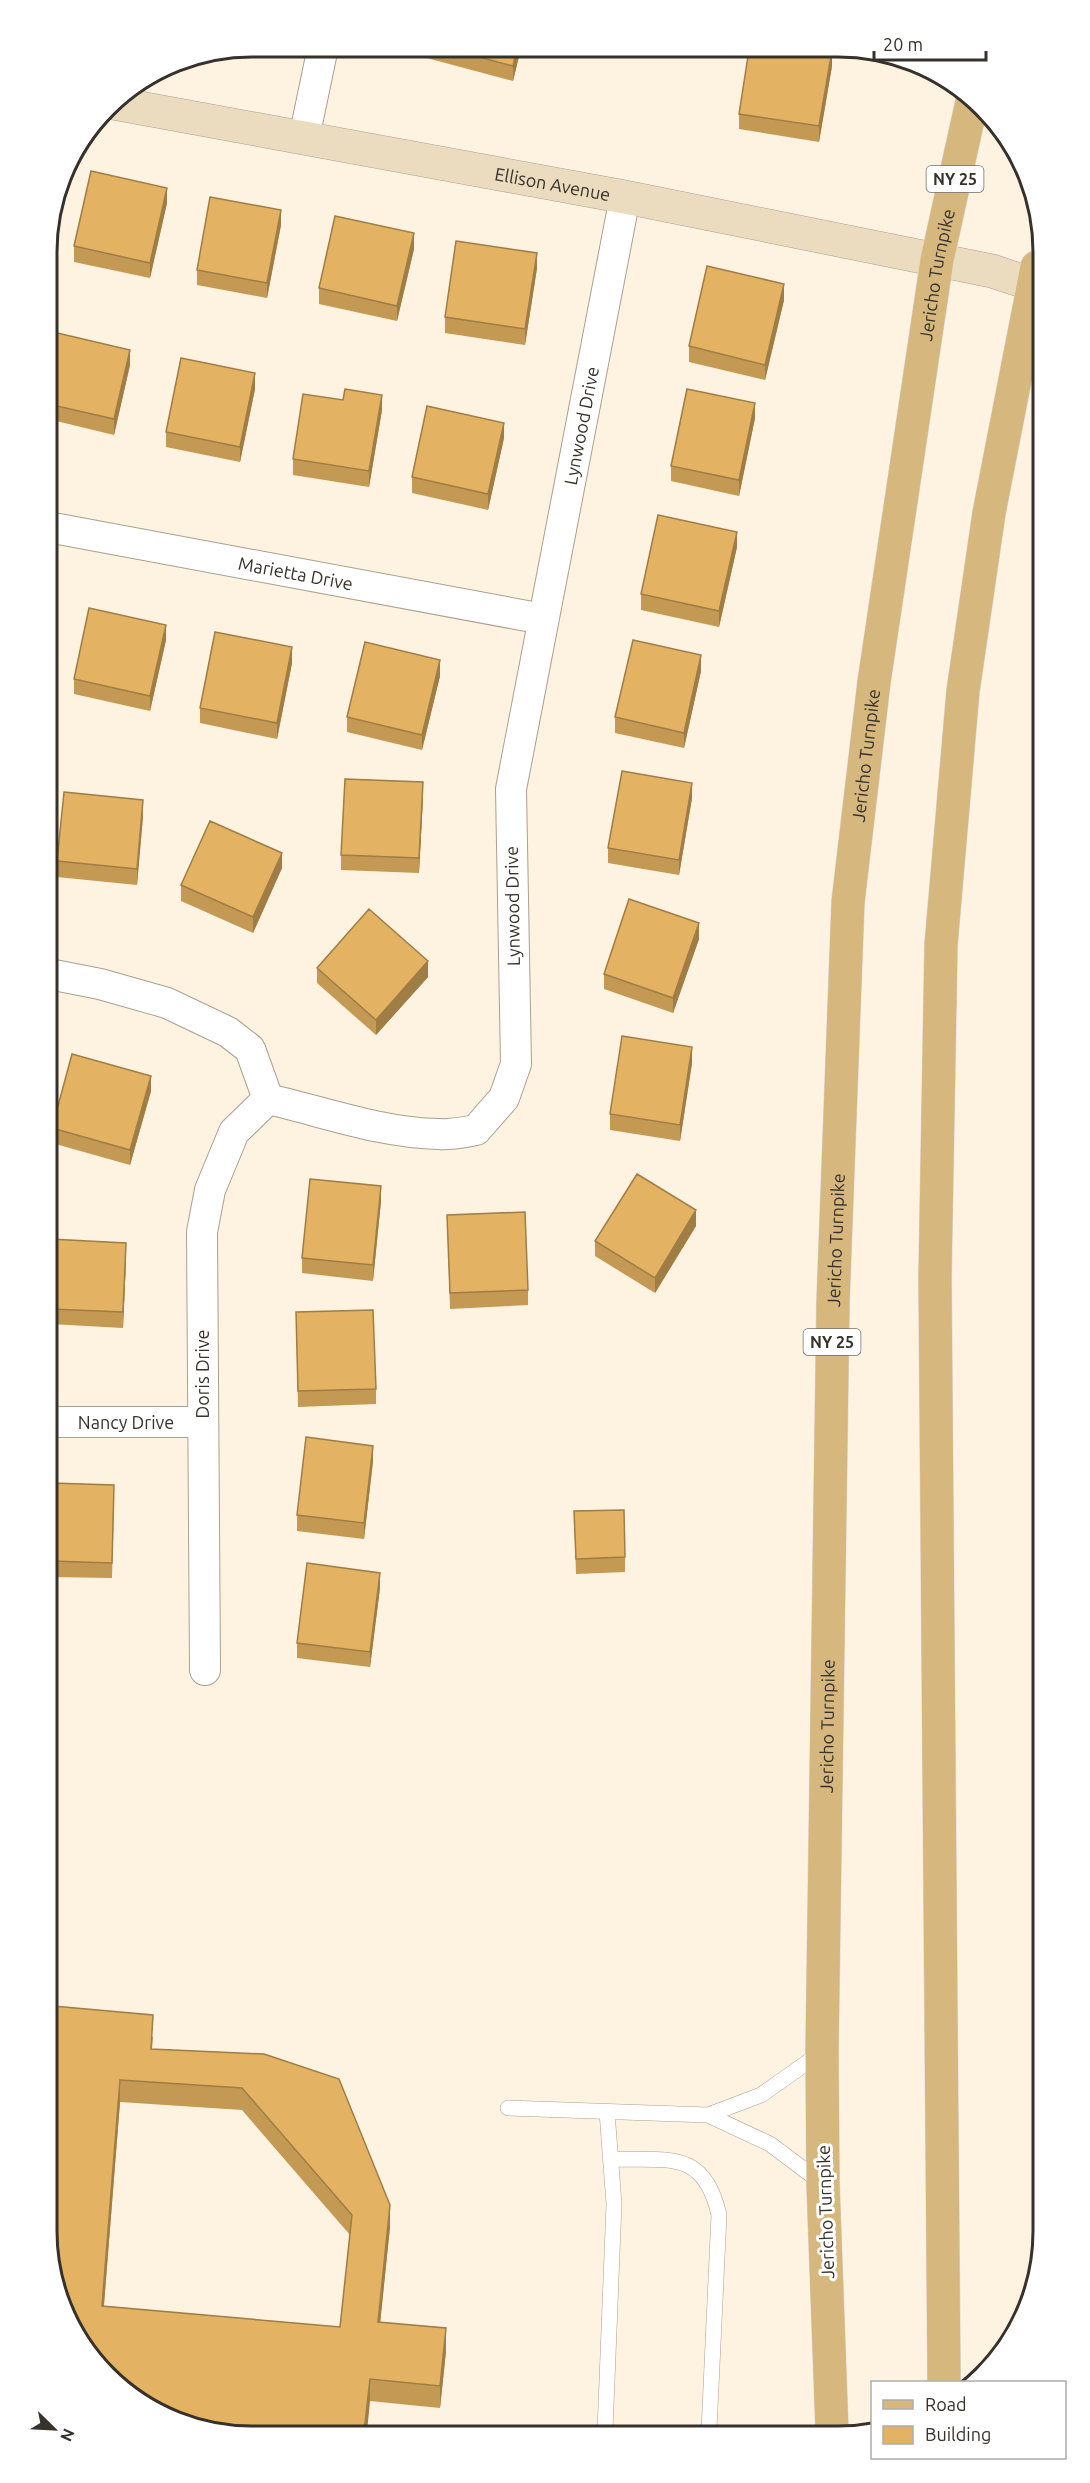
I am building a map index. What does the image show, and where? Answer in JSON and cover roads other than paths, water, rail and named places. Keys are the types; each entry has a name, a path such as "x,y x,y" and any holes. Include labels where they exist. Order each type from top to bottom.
{"main road":[{"name":"Jericho Turnpike","path":"832,2426 823,2184 822,2052 833,1302 848,902 874,682 937,260 970,108"},
{"path":"944,2381 935,1289 941,945 963,691 990,513 1033,294"}],"street":[{"path":"304,138 321,57"},
{"name":"Ellison Avenue","path":"123,105 625,197 1033,278"},
{"name":"Lynwood Drive","path":"268,1099 319,1110 361,1124 440,1134 476,1130 504,1098 516,1064 511,789 625,197"},
{"name":"Marietta Drive","path":"57,529 543,619"},
{"path":"57,976 100,984 167,1003 228,1032 250,1049 268,1099"},
{"name":"Doris Drive","path":"205,1670 202,1232 210,1190 234,1132 268,1099"},
{"name":"Nancy Drive","path":"57,1422 202,1422"}],"lane":[{"path":"508,2108 708,2115 761,2095 822,2052"},
{"path":"605,2426 614,2204 607,2112"},
{"path":"708,2115 770,2144 823,2184"},
{"path":"611,2159 690,2164 705,2178 715,2195 719,2215 709,2426"}]}
